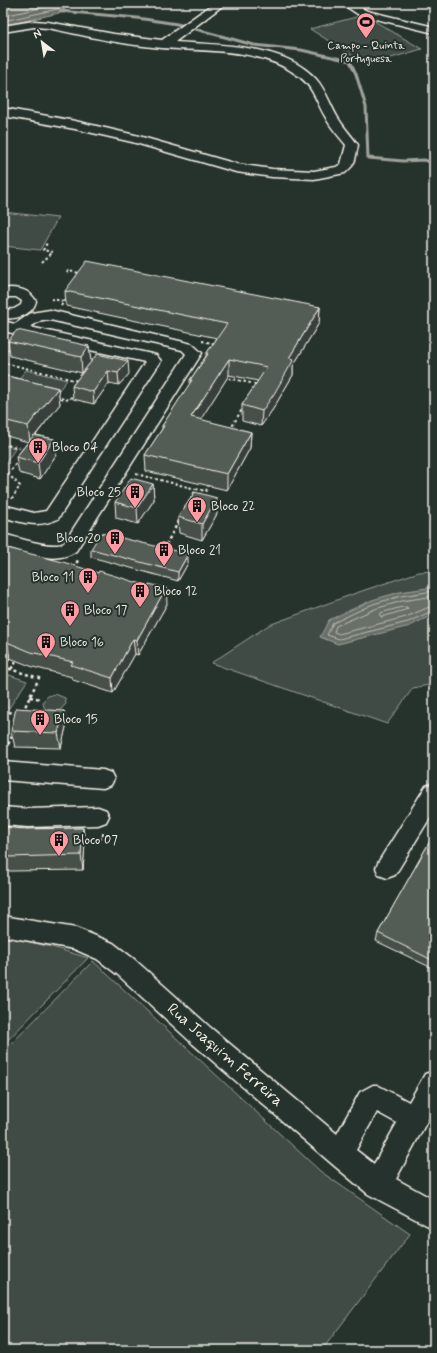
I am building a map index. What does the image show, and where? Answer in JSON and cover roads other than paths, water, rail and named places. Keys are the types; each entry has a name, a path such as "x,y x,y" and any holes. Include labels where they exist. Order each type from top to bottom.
{"street":[{"path":"163,44 221,3"},
{"path":"346,3 363,13 434,30"},
{"path":"3,29 34,24 48,25 163,44 216,49 263,55 274,58 294,67 304,74 319,90 332,117 352,145 351,154 346,166 340,170 314,175 236,168 135,139 75,125 3,112"},
{"path":"3,293 19,293 28,298 29,304 22,311 3,314"},
{"path":"3,540 51,552 64,551 70,547 194,353 187,347 50,315 36,316 11,327"},
{"path":"10,507 36,520 52,515 153,361 150,358 11,327"},
{"path":"3,770 103,779"},
{"path":"387,868 434,792"},
{"path":"3,816 28,818 98,816"},
{"name":"Rua Joaquim Ferreira","path":"3,926 76,939 105,951 126,967 202,1036 340,1154 378,1184 434,1215"},
{"path":"378,1184 434,1083"},
{"path":"340,1154 373,1098 377,1098 415,1119"}],"water":[{"path":"3,3 22,3 26,5 71,3 63,9 67,11 65,13 3,25"},
{"path":"434,587 434,614 410,626 338,644 320,637 329,620 372,600 400,592"}],"waterway":[{"path":"60,11 137,18 177,24 254,45 301,50 350,61 356,74 366,107 368,158 403,161 424,160 434,163"}],"place":[{"name":"Campo - Quinta Portuguesa","path":"366,39"},
{"name":"Bloco 04","path":"38,464"},
{"name":"Bloco 25","path":"135,509"},
{"name":"Bloco 22","path":"197,523"},
{"name":"Bloco 20","path":"115,555"},
{"name":"Bloco 21","path":"164,567"},
{"name":"Bloco 11","path":"88,594"},
{"name":"Bloco 12","path":"140,608"},
{"name":"Bloco 17","path":"70,627"},
{"name":"Bloco 16","path":"46,659"},
{"name":"Bloco 15","path":"40,736"},
{"name":"Bloco 07","path":"59,857"}]}
